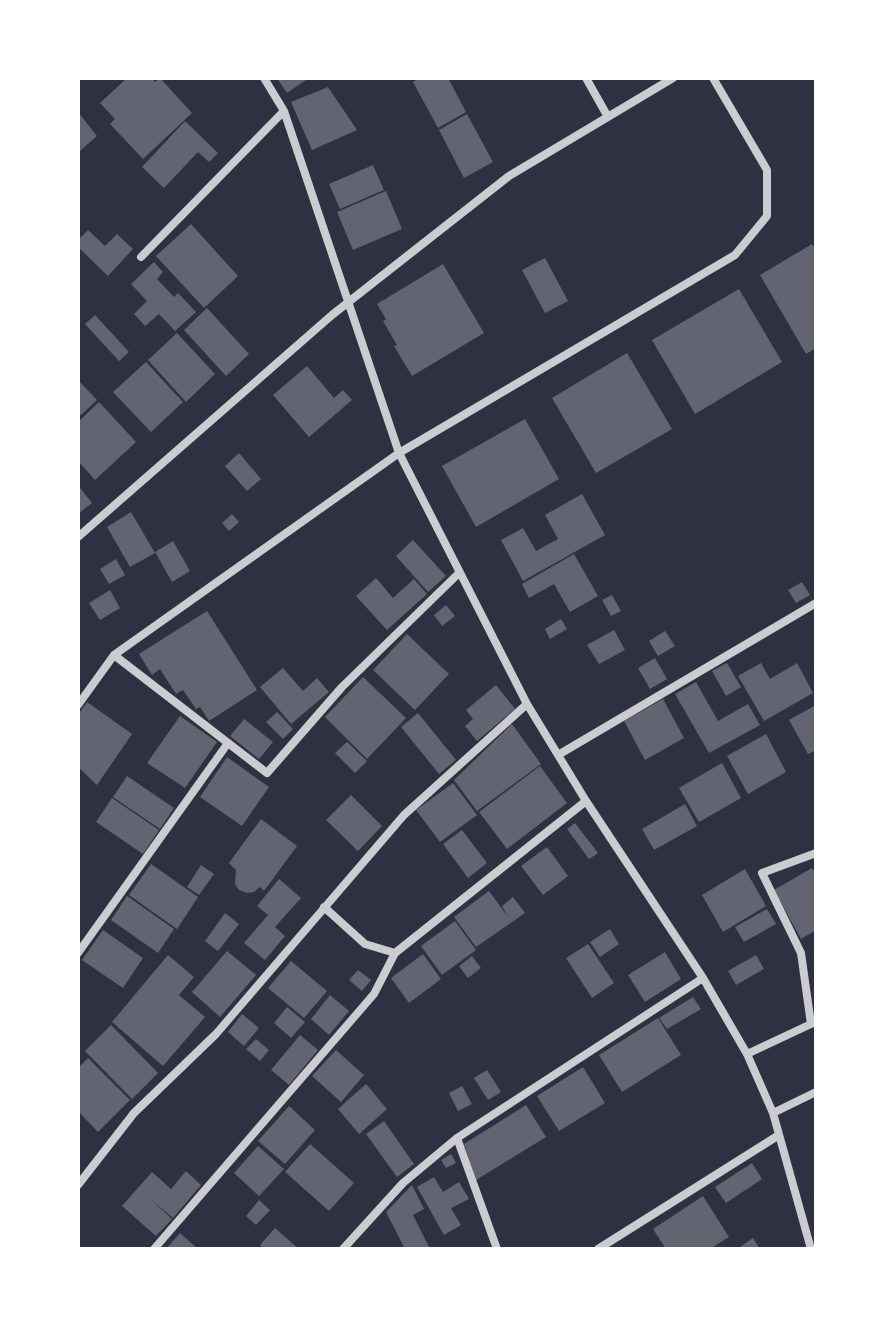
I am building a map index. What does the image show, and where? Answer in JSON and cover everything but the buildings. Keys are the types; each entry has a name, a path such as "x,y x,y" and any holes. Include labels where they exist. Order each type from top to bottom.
{"street":[{"path":"264,78 284,111 399,453 527,704 586,801 703,978 747,1054 773,1113 811,1249"},
{"path":"586,78 608,117"},
{"path":"78,537 350,302 509,176 673,78"},
{"path":"78,705 114,655 399,453 735,255 767,216 767,170 713,78"},
{"path":"141,257 284,111"},
{"path":"114,655 267,773 342,687 459,573"},
{"path":"558,755 816,603"},
{"path":"78,1185 134,1113 216,1034 404,815 527,704"},
{"path":"78,953 228,743"},
{"path":"154,1249 374,994 395,953 586,801"},
{"path":"747,1054 811,1024 801,953 762,873 816,853"},
{"path":"324,907 365,944 395,953"},
{"path":"343,1249 403,1183 457,1138 703,978"},
{"path":"773,1113 816,1092"},
{"path":"598,1249 779,1135"},
{"path":"457,1138 497,1249"}]}
